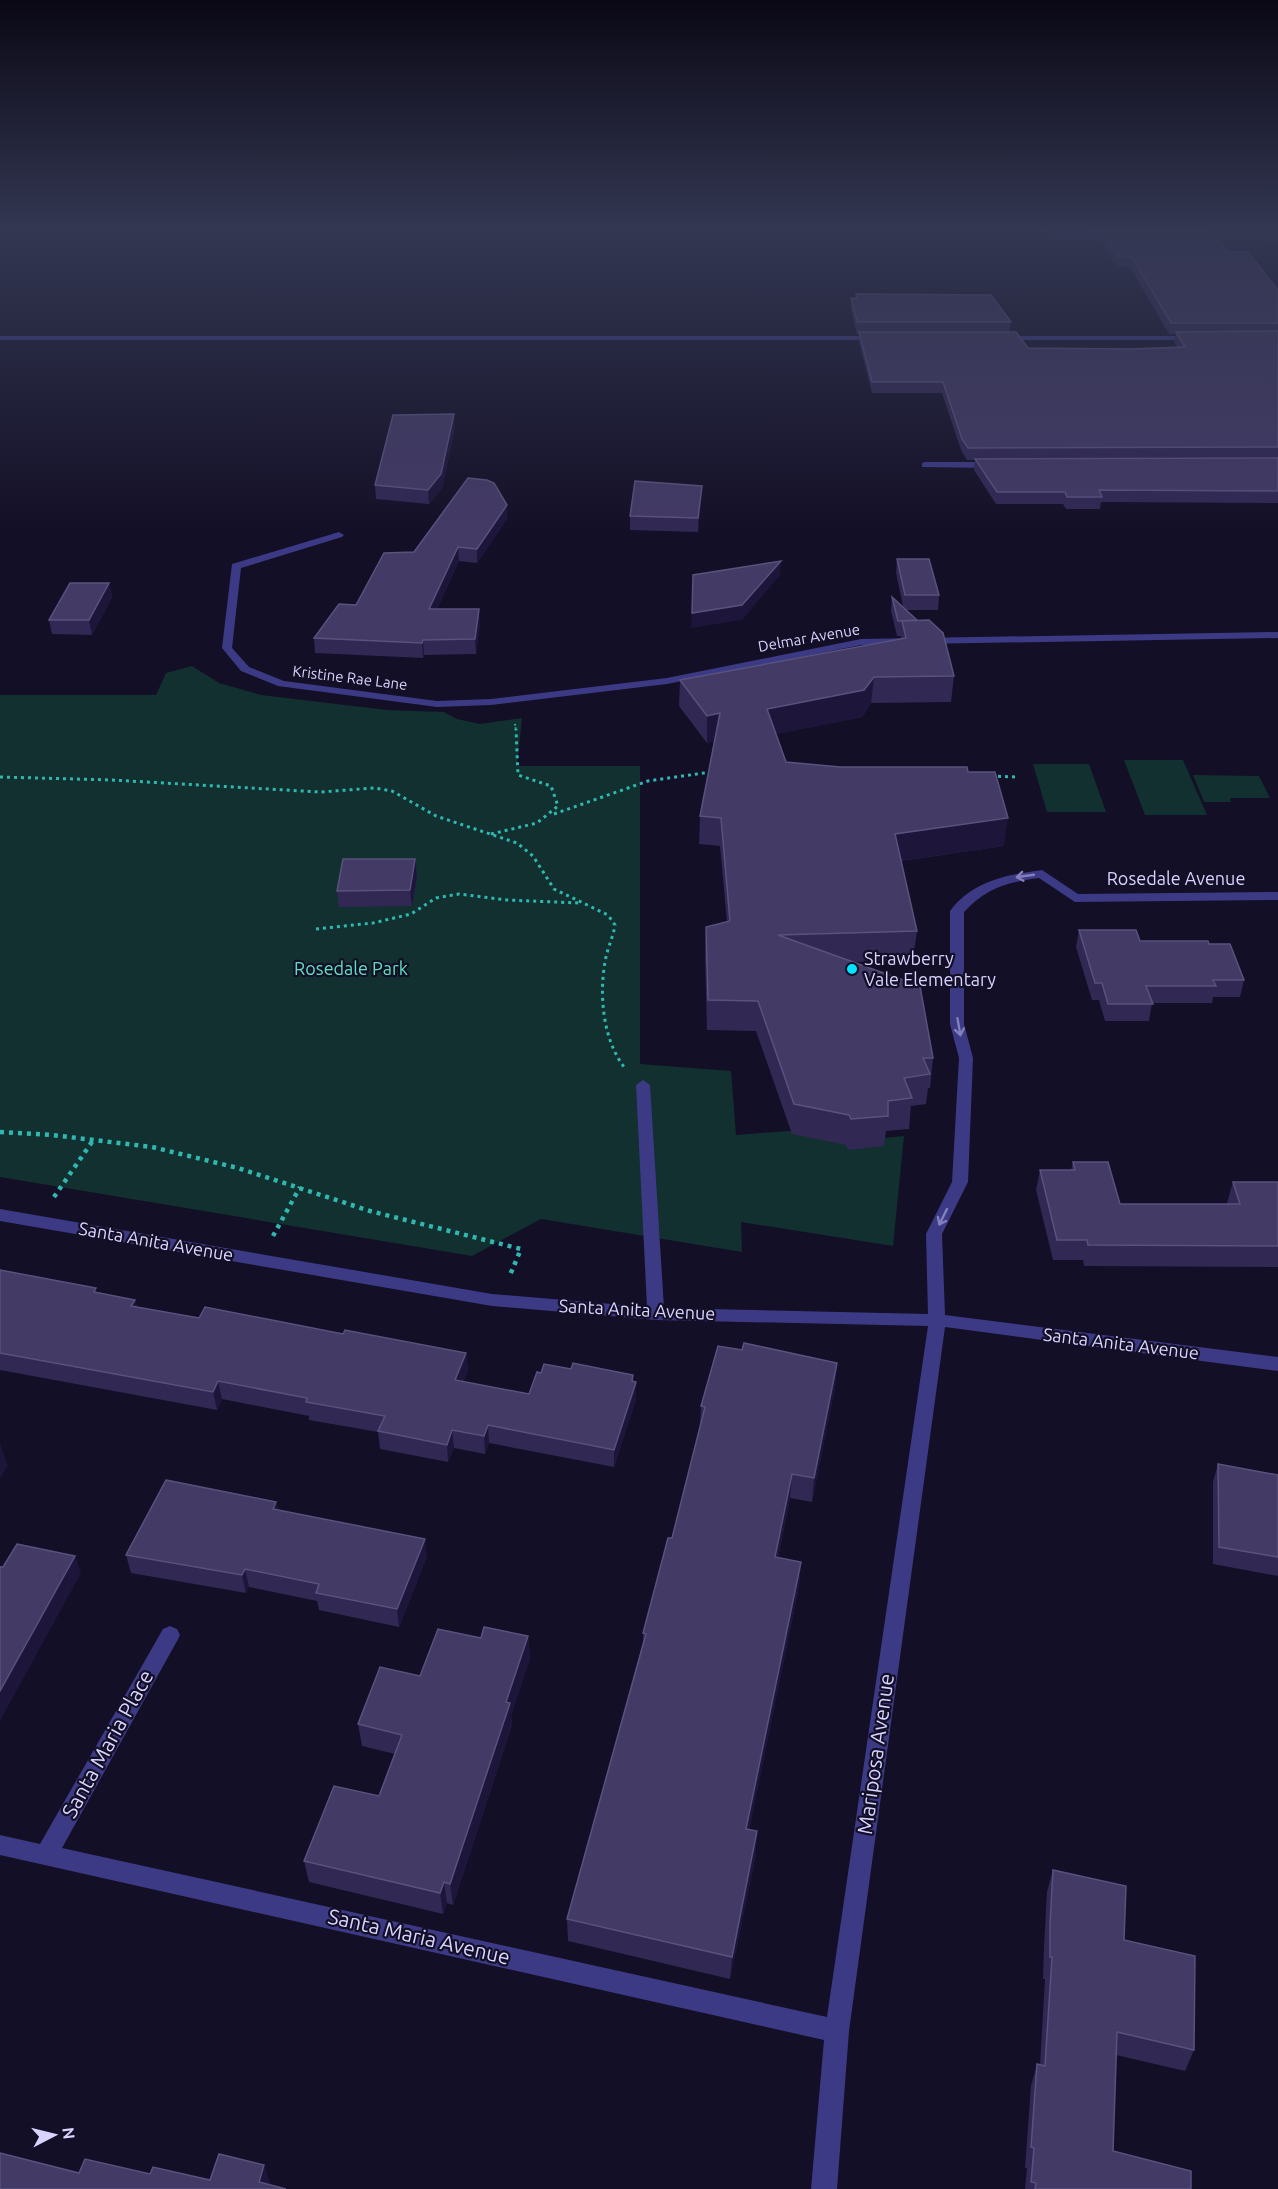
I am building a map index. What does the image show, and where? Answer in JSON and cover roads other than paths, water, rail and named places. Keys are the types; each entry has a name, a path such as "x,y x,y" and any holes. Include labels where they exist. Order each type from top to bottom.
{"street":[{"path":"0,338 892,338"},
{"path":"995,338 1208,338"},
{"path":"924,465 1007,465"},
{"name":"Kristine Rae Lane","path":"339,535 236,566 227,648 245,669 282,684 437,704 491,702"},
{"name":"Delmar Avenue","path":"491,702 667,681 861,642 1278,635"},
{"name":"Mariposa Avenue","path":"824,2189 837,2031 937,1320 934,1234 960,1182 966,1058 957,1024 957,911 974,891 1006,879 1042,874 1075,898"},
{"name":"Rosedale Avenue","path":"1075,898 1278,896"},
{"path":"643,1085 656,1314"},
{"name":"Santa Anita Avenue","path":"0,1215 499,1300 656,1314 937,1320 1278,1364"},
{"name":"Santa Maria Place","path":"47,1853 170,1635"},
{"name":"Santa Maria Avenue","path":"0,1845 47,1853 837,2031"}],"place":[{"name":"Strawberry Vale Elementary","path":"852,969"}],"park label":[{"name":"Rosedale Park","path":"351,969"}]}
